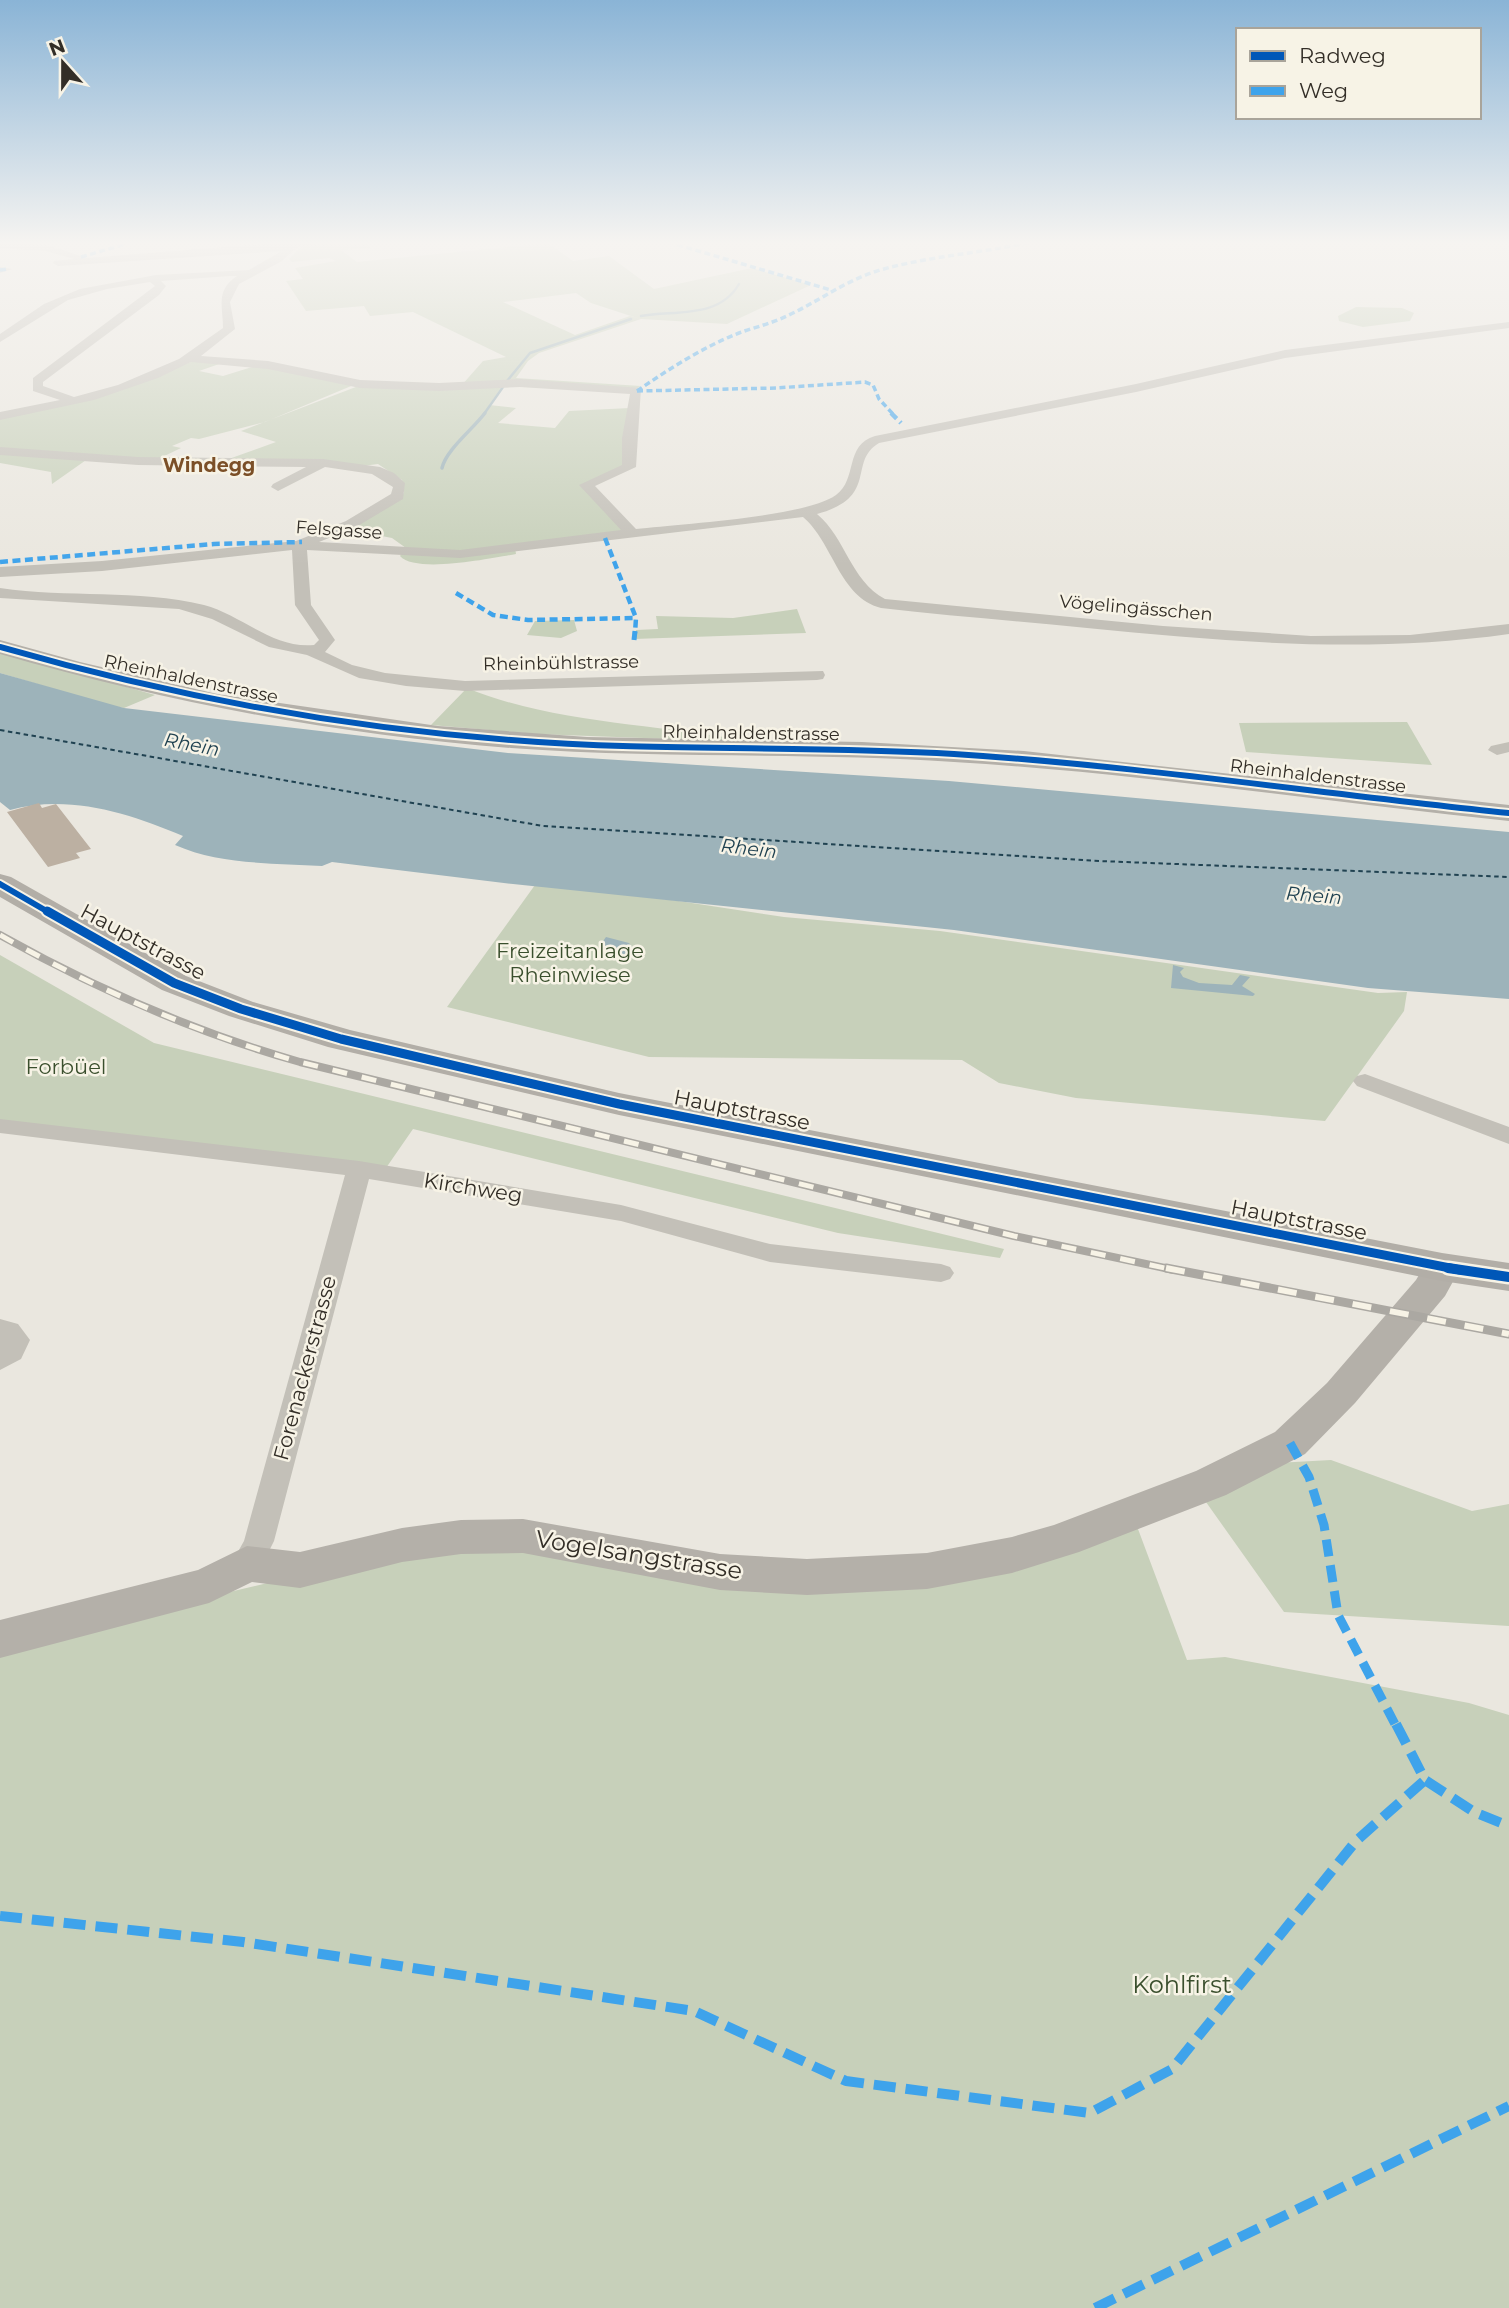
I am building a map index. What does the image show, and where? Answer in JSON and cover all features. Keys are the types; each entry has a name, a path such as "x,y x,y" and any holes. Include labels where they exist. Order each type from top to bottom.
{"main road":[{"name":"Rheinhaldenstrasse","path":"0,647 159,692 242,708 411,731 582,744 895,751 1033,759 1509,813"},
{"name":"Hauptstrasse","path":"0,884 174,983 241,1009 341,1039 581,1096 1442,1267 1509,1277"},
{"name":"Vogelsangstrasse","path":"247,1564 300,1570 402,1545 489,1535 523,1536 689,1568 763,1575 878,1575 968,1565 1012,1555 1062,1540 1199,1487 1252,1465 1290,1443 1342,1393 1432,1287 1442,1267"},
{"path":"0,1639 209,1585 247,1564"}],"street":[{"path":"71,401 37,388 37,381 79,350"},
{"path":"0,416 71,401 193,359 207,350"},
{"name":"Felsgasse","path":"0,572 102,566 299,545 398,553 460,554 806,512 829,504 851,487 857,455 875,440 1136,388 1285,354 1318,350"},
{"path":"193,359 268,365 360,384 439,387 520,383 637,391 629,438 629,467 586,485 630,527 633,534"},
{"path":"0,451 138,461 323,463 360,467 389,476 400,486 398,496 351,524 299,545 303,605 327,640 323,646 311,651"},
{"path":"278,487 323,463"},
{"name":"Vögelingässchen","path":"806,512 823,526 859,589 869,598 881,603 1166,631 1327,641 1399,643 1509,629"},
{"name":"Rheinbühlstrasse","path":"0,593 49,600 168,602 206,610 283,646 311,651 354,670 399,680 465,686 574,685 817,675"},
{"path":"1365,1081 1509,1136"},
{"name":"Kirchweg","path":"0,1126 359,1169 621,1213 770,1253 941,1273"},
{"name":"Forenackerstrasse","path":"247,1564 259,1541 359,1169"},
{"path":"0,1329 8,1331 16,1340 11,1352 0,1360"}],"green space":[{"path":"491,350 549,350 528,361 516,378 641,386 636,389 461,386 483,361 506,357"},
{"path":"196,360 225,362 199,371 223,376 258,365 356,384 265,422 199,439 191,438 172,446 181,448 154,461 89,458 52,484 51,472 0,463 0,418 122,388"},
{"path":"361,385 503,385 489,405 516,408 498,423 555,428 569,411 630,408 628,460 621,469 582,485 624,531 515,547 516,554 490,559 422,564 400,556 406,548 392,538 346,529 404,493 402,480 378,464 362,466 223,461 276,442 241,431"},
{"path":"797,609 806,633 634,639 636,630 658,629 656,616 733,618"},
{"path":"574,620 577,631 561,638 527,635 535,621"},
{"path":"0,651 155,695 124,708 111,706 0,673"},
{"path":"467,688 501,700 572,716 751,742 536,734 431,725"},
{"path":"1407,722 1432,765 1246,752 1239,723"},
{"name":"Freizeitanlage Rheinwiese","path":"535,885 672,900 784,917 940,931 1378,993 1407,992 1404,1011 1325,1121 1076,1098 999,1083 962,1060 649,1057 447,1007"},
{"name":"Forbüel","path":"0,955 154,1043 1004,1249 1000,1258 838,1233 413,1129 386,1168 0,1123"},
{"path":"1331,1460 1472,1511 1509,1504 1509,1626 1284,1612 1201,1495 1276,1463"},
{"name":"Kohlfirst","path":"1135,1521 1187,1660 1225,1657 1469,1703 1509,1715 1509,2308 0,2308 0,1646 412,1549 513,1543 835,1591"}],"water":[{"name":"Rhein","path":"0,673 124,708 508,753 949,781 1509,832 1509,999 1368,988 954,930 513,884 332,862 322,866 247,862 210,856 175,845 183,836 120,813 54,804 10,810 0,802"},
{"path":"606,937 629,943 635,950 635,955 611,953 601,944"},
{"path":"1173,965 1184,968 1180,972 1183,977 1199,983 1232,985 1240,975 1250,977 1242,986 1255,994 1253,996 1171,988"}],"building":[{"path":"39,803 42,808 56,804 91,849 76,853 80,858 48,867 7,812"}],"waterway":[{"path":"507,381 530,353 540,350"},
{"path":"484,414 503,387"},
{"path":"442,468 454,447 485,413"}],"ferry route":[{"path":"0,730 543,826 1099,861 1509,877"}],"railway":[{"path":"0,935 72,973 146,1007 222,1037 300,1062 1014,1236 1174,1270"},
{"path":"1166,1268 1509,1334"}],"marked path":[{"path":"637,391 677,364 706,350"},
{"path":"637,391 776,388 865,382 873,385 879,399 901,423"},
{"path":"605,538 636,618 634,640"},
{"path":"0,562 214,544 302,542"},
{"path":"456,593 493,615 528,620 636,618"},
{"path":"1290,1443 1309,1477 1324,1525 1338,1615 1425,1780 1474,1812 1509,1826"},
{"path":"0,1916 243,1942 694,2011 846,2081 1090,2113 1172,2069 1356,1841 1425,1780"},
{"path":"1095,2308 1509,2106"}],"cycle path":[{"path":"0,647 144,686 217,701 438,734 587,745 862,750 1024,759 1509,813"},
{"path":"0,884 174,983 241,1009 341,1039 619,1104 1442,1267 1509,1277"}],"district":[{"name":"Windegg","path":"209,465"}]}
